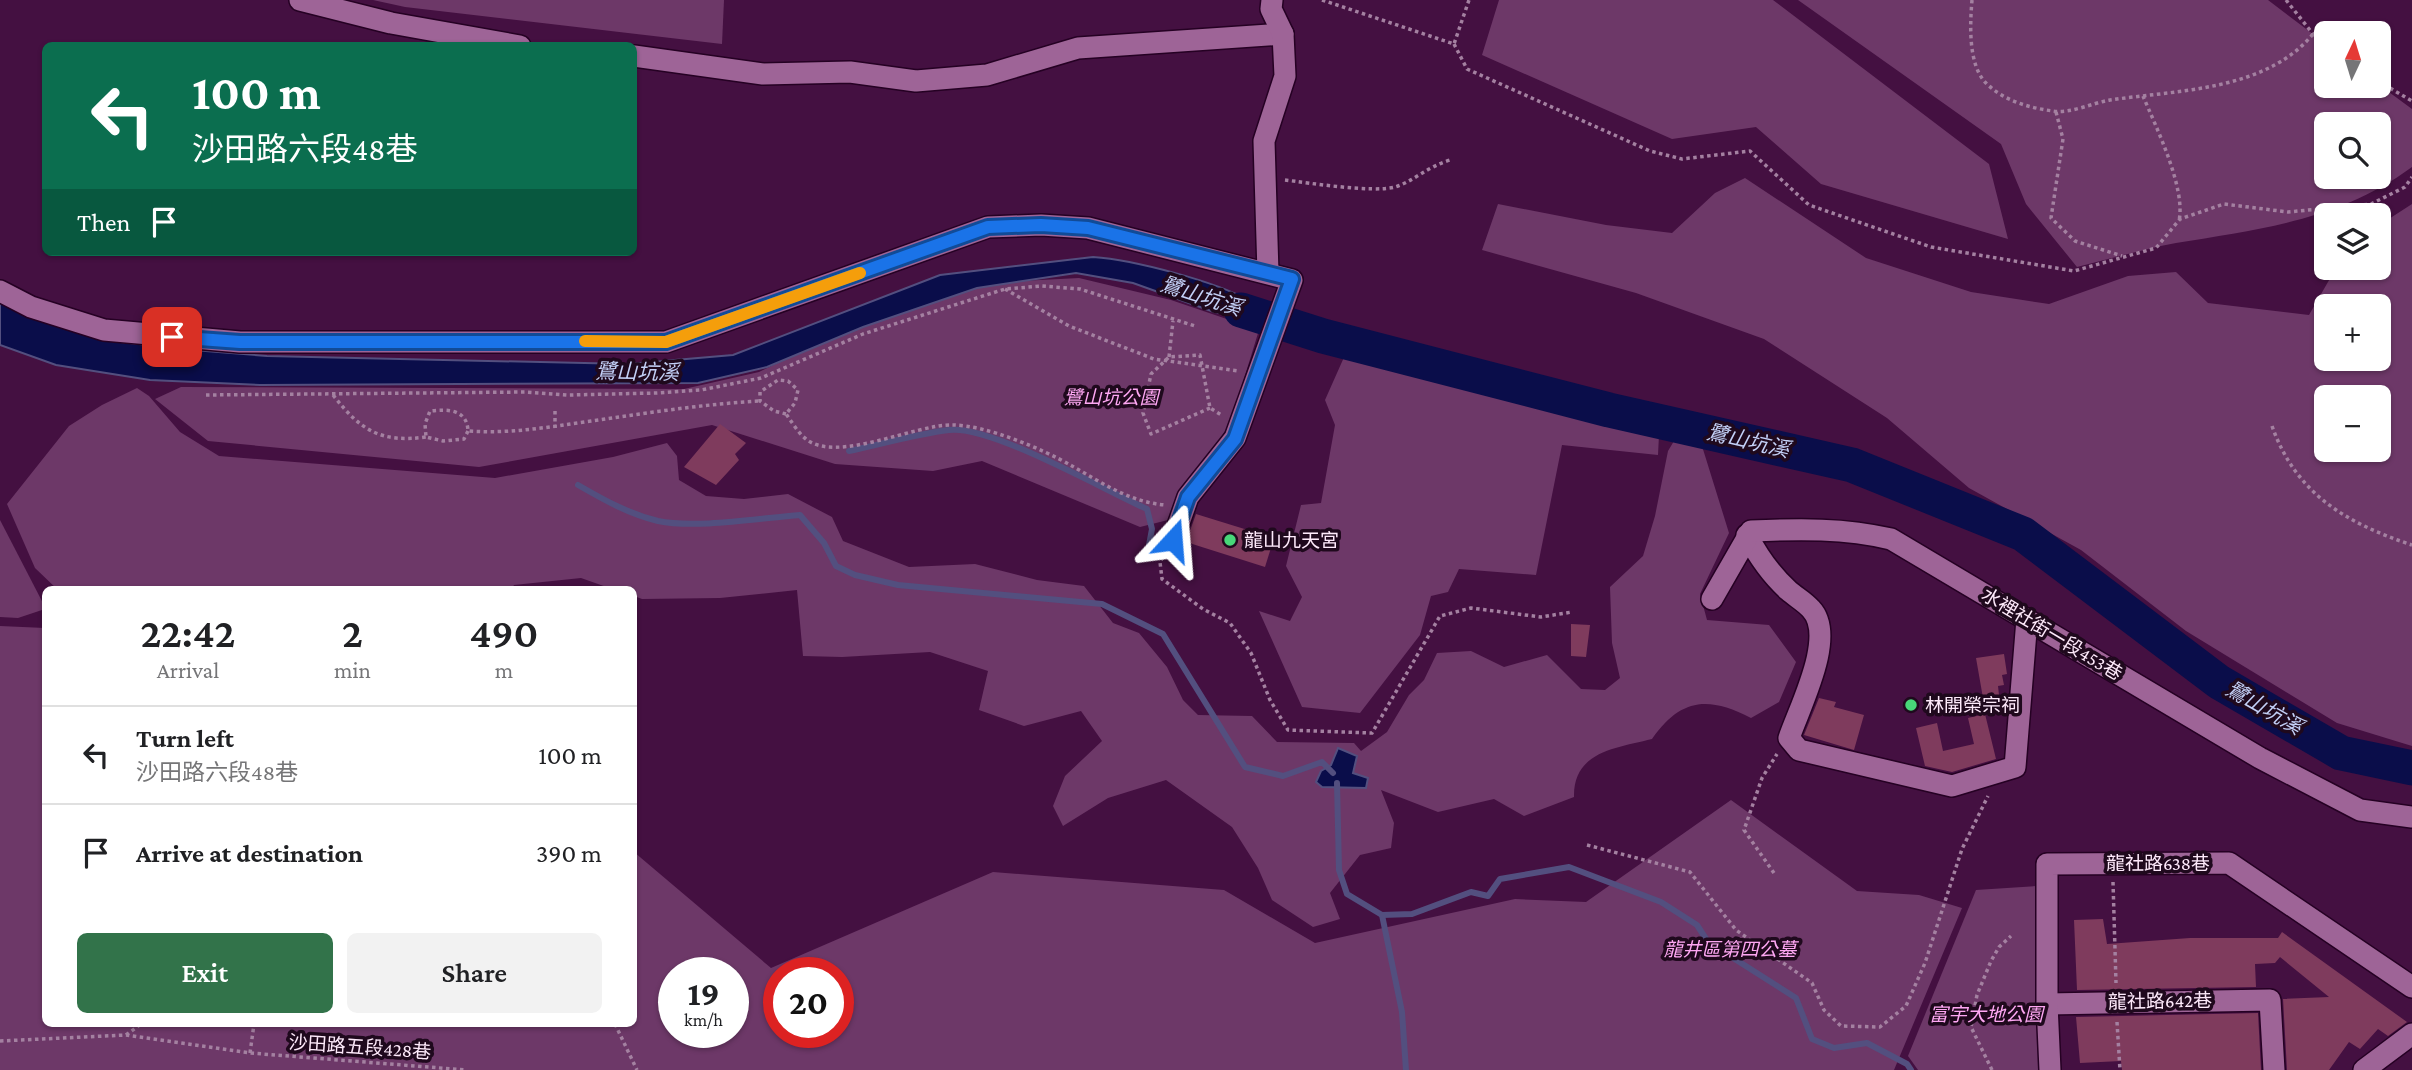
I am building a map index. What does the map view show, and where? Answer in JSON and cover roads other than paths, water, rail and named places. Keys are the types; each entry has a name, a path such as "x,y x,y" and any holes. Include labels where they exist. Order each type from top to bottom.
{"street":[{"path":"300,0 391,23 498,42"},
{"path":"1268,273 1264,141 1284,76 1283,34 1271,9 1272,0"},
{"path":"637,56 763,74 850,72 916,81 987,75 1077,48 1283,34"},
{"path":"0,291 31,307 104,330 227,341 666,342 988,227 1041,225 1088,228 1292,279 1235,439 1188,497 1173,540"},
{"name":"水裡社街一段453巷","path":"1746,535 1751,531 1815,528 1864,532 1891,539 2260,758 2360,810 2412,817"},
{"path":"1712,599 1746,535"},
{"path":"1746,535 1761,561 1787,590 1813,611 1820,642 1814,676 1789,738 1799,750 1952,786 2015,767 2027,619"},
{"name":"龍社路638巷","path":"2047,1004 2047,864 2230,863 2412,987"},
{"name":"龍社路642巷","path":"2047,1004 2270,1000 2274,1070"},
{"path":"2047,1004 2050,1070"},
{"path":"2364,1070 2412,1034"}],"water":[{"path":"1093,257 1151,267 1196,279 1250,301 1271,319 1214,312 1133,283 1076,273 977,288 863,327 767,367 698,383 260,385 150,380 56,365 0,345 0,300 103,340 193,350 267,356 628,364 733,355 940,275"},
{"path":"1338,748 1357,756 1353,773 1368,778 1366,788 1322,787 1316,782 1321,771 1331,765"}],"waterway":[{"name":"鷺山坑溪","path":"1241,310 1323,336 1609,410 1852,465 2023,534 2219,682 2341,753 2412,768"},
{"path":"849,451 949,430 968,431 992,438 1048,460 1147,509 1152,529 1149,545"},
{"path":"578,485 607,501 658,521 691,524 800,515 824,543 836,566 855,575 898,585 1102,604 1163,634 1245,767 1283,776 1322,762 1333,773"},
{"path":"1337,783 1339,870 1347,894 1382,915 1412,914 1471,892 1488,896 1500,879 1569,867 1661,902 1697,925 1708,942 1796,998 1812,1039 1834,1048 1867,1043 1907,1064 1911,1070"},
{"path":"1382,915 1402,1012 1406,1070"}],"place":[{"name":"龍山九天宮","path":"1230,540"},
{"name":"林開榮宗祠","path":"1911,705"}],"park label":[{"name":"鷺山坑公園","path":"1111,397"},
{"name":"龍井區第四公墓","path":"1730,949"},
{"name":"富宇大地公園","path":"1986,1014"}]}
